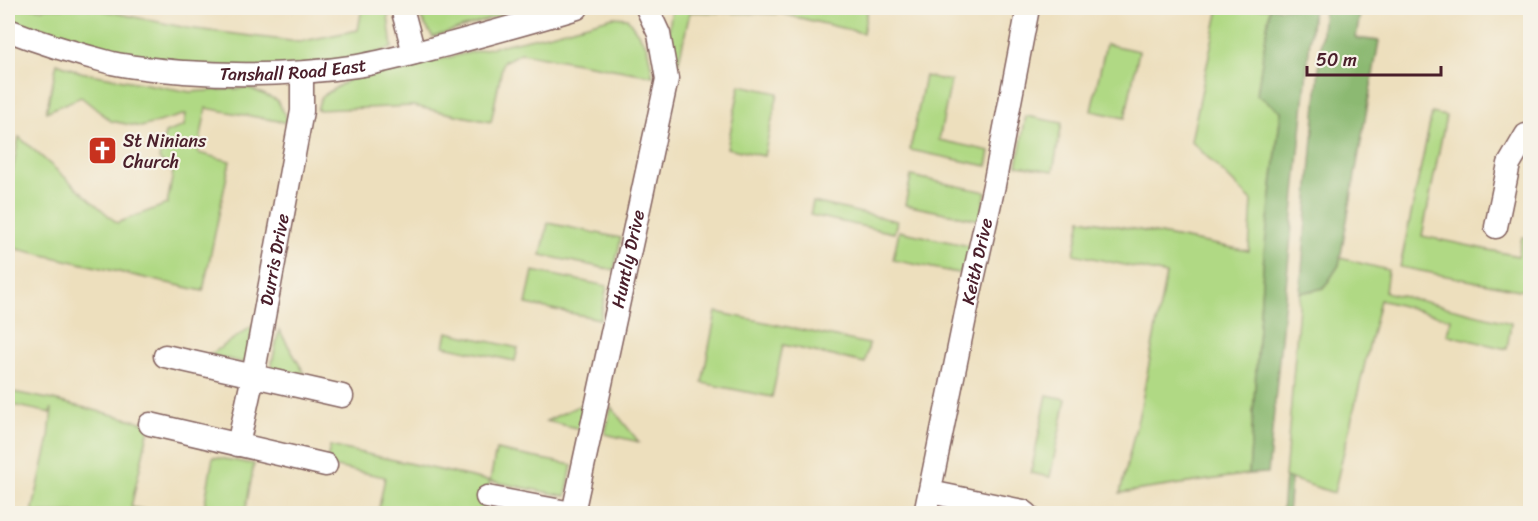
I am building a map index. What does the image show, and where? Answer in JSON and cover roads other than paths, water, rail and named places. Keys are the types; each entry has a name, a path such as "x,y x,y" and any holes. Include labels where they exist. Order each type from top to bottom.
{"street":[{"path":"402,8 414,53"},
{"name":"Tanshall Road East","path":"8,30 64,49 124,65 219,74 264,75 358,66 536,21 577,8"},
{"name":"Huntly Drive","path":"487,497 575,513 667,79 659,34 647,8"},
{"name":"Keith Drive","path":"928,503 1028,8"},
{"name":"Durris Drive","path":"238,445 254,376 302,111 302,73"},
{"path":"1496,227 1509,165 1526,135 1530,136"},
{"path":"165,356 342,396"},
{"path":"150,424 326,465"},
{"path":"928,503 1027,513"}],"place":[{"name":"St Ninians Church","path":"102,151"}]}
